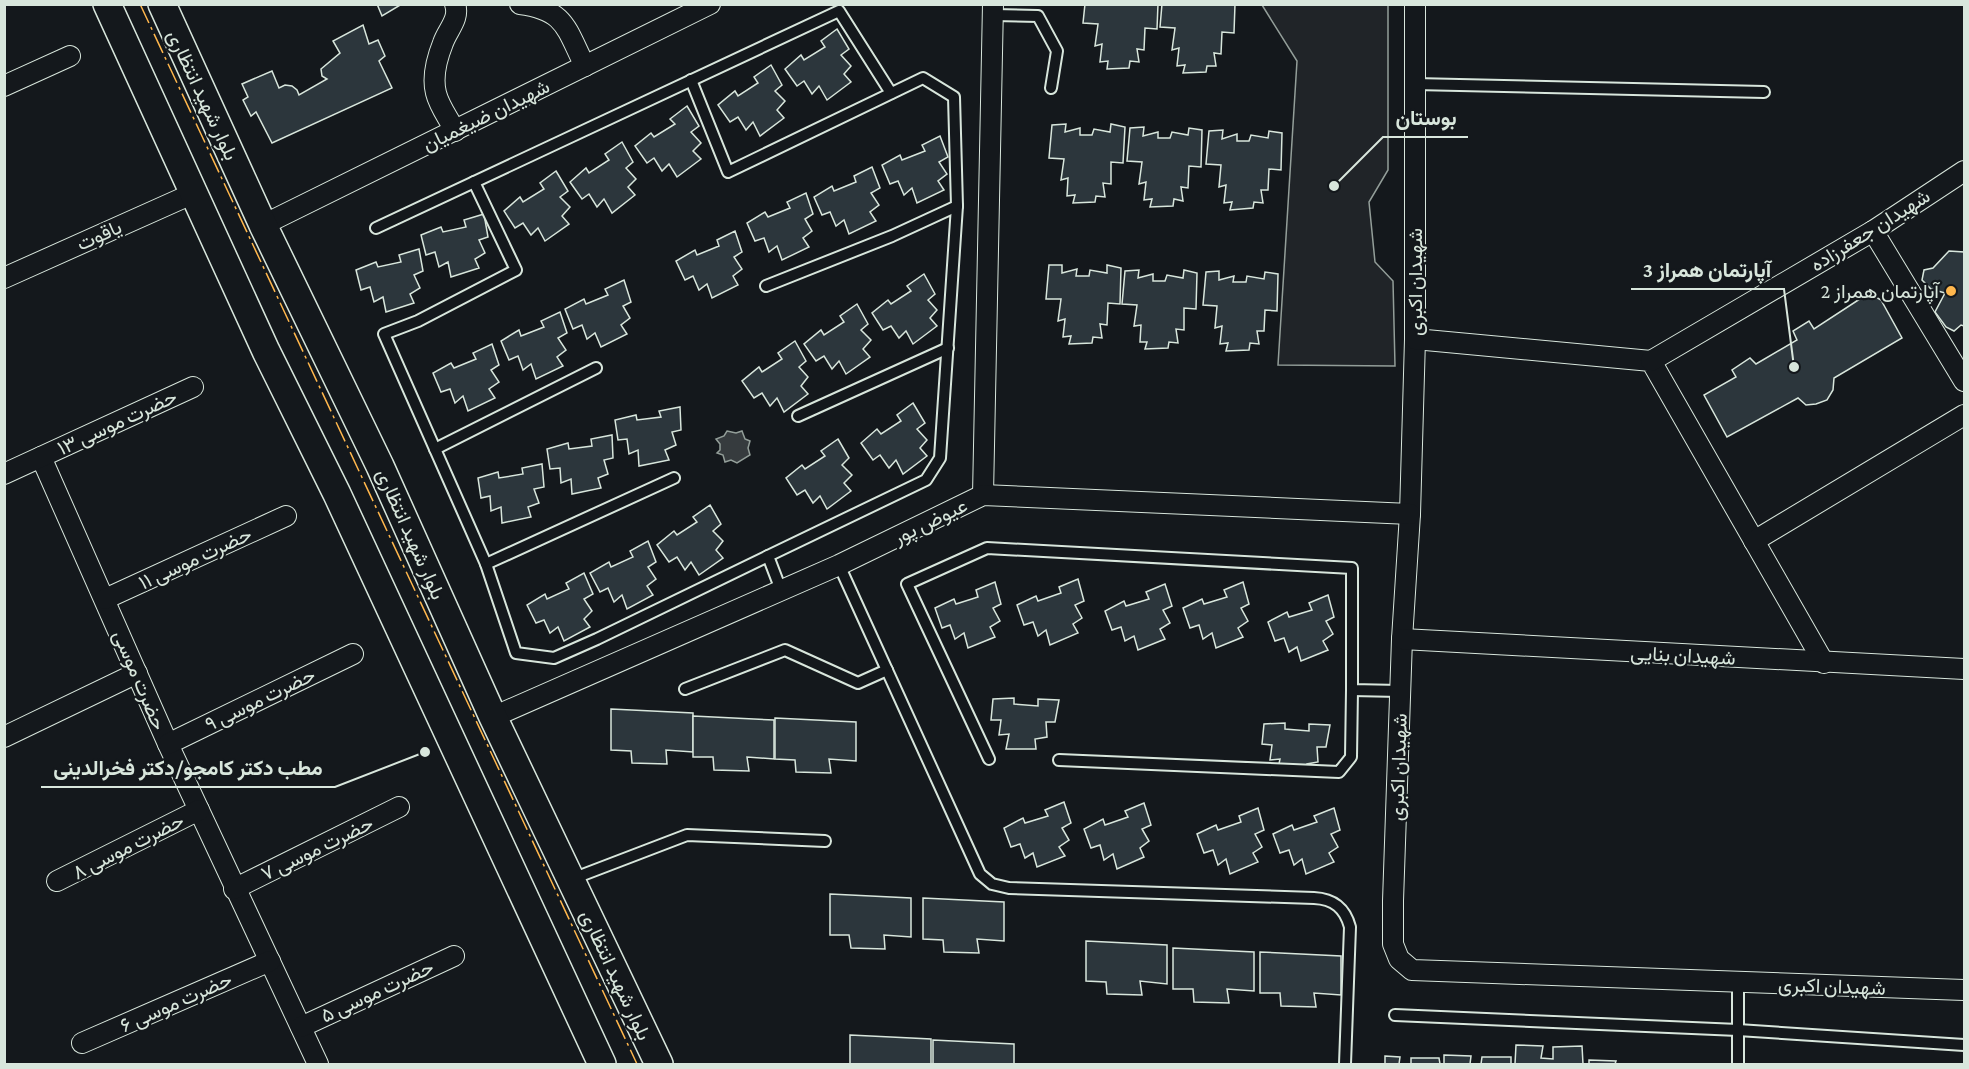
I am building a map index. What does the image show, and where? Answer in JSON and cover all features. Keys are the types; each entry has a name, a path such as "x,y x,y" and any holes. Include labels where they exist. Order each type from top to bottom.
{"main road":[{"path":"107,4 266,351 337,495 602,1065"},
{"name":"بلوار شهید انتظاری","path":"162,4 263,225 380,466 493,717 572,879 658,1065"}],"street":[{"path":"455,4 457,12 455,19 444,40 436,63 435,74 436,94 455,130"},
{"path":"520,4 555,14 562,21 585,66"},
{"name":"شهیدان ضیغمیان","path":"263,225 710,4"},
{"name":"شهیدان اکبری","path":"1415,4 1415,339 1410,514 1402,639 1393,890 1393,944 1399,959 1412,970 1965,990"},
{"name":"عیوض پور","path":"493,717 839,565 983,495 993,10"},
{"path":"4,86 70,56"},
{"name":"شهیدان جعفرزاده","path":"1651,361 1873,231 1965,171"},
{"name":"یاقوت","path":"4,278 194,193"},
{"path":"1873,231 1965,381"},
{"path":"1415,339 1651,361 1824,663"},
{"name":"حضرت موسی ۱۳","path":"4,474 193,387"},
{"path":"1754,541 1965,415"},
{"name":"حضرت موسی","path":"42,457 168,744 318,1065"},
{"path":"983,495 1410,514"},
{"name":"حضرت موسی ۱۱","path":"105,599 286,516"},
{"name":"شهیدان بنایی","path":"1402,639 1965,669"},
{"name":"حضرت موسی ۹","path":"168,744 353,654"},
{"path":"4,737 137,673"},
{"name":"حضرت موسی ۷","path":"234,889 399,807"},
{"name":"حضرت موسی ۸","path":"57,881 199,810"},
{"name":"حضرت موسی ۵","path":"300,1026 454,956"},
{"name":"حضرت موسی ۶","path":"82,1043 270,961"}],"lane":[{"path":"993,10 1038,16 1057,51 1051,88"},
{"path":"376,228 839,11 891,93"},
{"path":"474,182 516,270 418,321 384,334 486,564 516,653 554,657 597,639 926,480 940,458 957,206 954,97 923,78 728,172 691,80"},
{"path":"1415,84 1764,92"},
{"path":"766,286 892,236 957,206"},
{"path":"798,416 948,348"},
{"path":"435,449 596,368"},
{"path":"486,564 674,478"},
{"path":"989,759 907,584 987,548 1352,568 1351,757 1339,772 1059,760"},
{"path":"768,556 781,590"},
{"path":"839,565 980,874 992,884 1009,888 1314,898 1334,902 1342,909 1350,927 1346,1065"},
{"path":"685,688 785,650 858,683 887,670"},
{"path":"1352,690 1400,691"},
{"path":"572,879 687,835 825,842"},
{"path":"1738,982 1738,1065"},
{"path":"1395,1015 1738,1030 1965,1045"}],"shaded area":[{"path":"1262,5 1388,5 1388,170 1369,202 1375,262 1393,281 1395,366 1278,365 1297,61"},
{"path":"727,431 736,433 742,431 745,439 750,441 748,448 750,455 737,463 731,460 725,462 723,455 717,453 720,450 720,444 716,439 724,436"}],"building":[{"path":"377,4 402,4 382,16"},
{"path":"1085,4 1158,4 1157,29 1145,28 1144,50 1137,49 1139,62 1130,61 1129,68 1107,69 1108,61 1100,62 1102,44 1095,46 1098,24 1083,23"},
{"path":"1162,4 1235,4 1234,33 1222,32 1221,54 1214,53 1216,66 1207,66 1206,72 1183,73 1185,65 1177,66 1179,48 1172,50 1175,28 1160,27"},
{"path":"363,25 369,44 378,40 385,56 379,61 392,88 272,143 256,112 251,116 243,100 248,97 242,84 272,71 279,88 285,85 292,86 299,95 327,79 322,76 321,69 340,53 333,41"},
{"path":"837,29 849,49 841,55 851,66 844,74 851,82 827,100 819,86 812,94 804,81 797,86 785,69 801,55 804,60 825,47 821,41"},
{"path":"771,65 782,85 775,91 785,101 777,110 784,118 760,136 753,122 746,130 738,117 730,122 718,105 735,91 738,96 758,83 754,77"},
{"path":"687,106 699,126 691,132 701,143 693,151 701,159 677,177 669,164 662,171 654,158 647,163 635,146 651,133 654,137 675,124 670,119"},
{"path":"1066,124 1065,132 1080,128 1080,135 1092,135 1094,129 1110,132 1111,124 1125,127 1123,163 1111,162 1111,184 1103,183 1105,197 1096,196 1095,202 1073,203 1075,195 1067,196 1068,178 1061,180 1064,159 1049,158 1052,125"},
{"path":"1144,127 1143,136 1158,132 1158,138 1170,138 1172,132 1188,135 1189,128 1202,130 1201,167 1189,166 1188,188 1181,187 1183,201 1174,199 1173,206 1150,207 1152,199 1144,200 1146,182 1139,184 1142,162 1127,161 1130,128"},
{"path":"1223,130 1222,139 1237,134 1237,141 1249,141 1251,135 1268,138 1269,131 1282,133 1281,170 1269,169 1268,190 1261,190 1263,203 1254,202 1253,208 1230,210 1232,202 1224,203 1226,185 1219,187 1221,165 1206,164 1209,131"},
{"path":"940,136 948,157 939,162 947,174 938,181 944,190 917,203 912,188 904,195 898,181 890,184 882,165 900,155 902,160 925,151 922,145"},
{"path":"622,142 633,162 626,168 636,179 628,187 635,195 612,213 604,199 597,207 589,194 582,199 570,182 586,168 589,173 609,160 605,154"},
{"path":"872,167 880,188 871,193 879,205 870,212 876,221 849,234 844,220 836,226 830,212 822,215 814,197 832,186 834,191 856,182 854,176"},
{"path":"556,171 568,191 560,197 570,207 562,216 569,224 545,241 538,228 531,235 523,223 515,228 504,211 520,197 523,202 544,189 540,183"},
{"path":"806,193 813,214 805,219 812,231 803,238 809,247 782,260 777,246 769,252 764,238 755,241 747,223 765,212 768,217 790,208 787,202"},
{"path":"484,214 488,237 479,240 485,253 475,259 479,268 451,277 448,262 439,267 435,252 426,255 421,235 441,227 443,232 466,227 464,220"},
{"path":"735,231 742,252 734,257 742,269 733,276 738,285 712,298 707,284 699,290 693,276 685,280 676,261 695,250 697,255 719,246 717,240"},
{"path":"419,249 423,271 414,275 420,288 410,294 414,303 386,312 383,297 374,302 370,287 361,290 356,270 376,262 378,267 401,262 399,255"},
{"name":"آپارتمان همراز 2","path":"1949,251 1964,252 1964,326 1961,325 1954,331 1946,327 1935,312 1945,293 1931,289 1922,280 1924,270 1933,268"},
{"path":"1049,265 1062,265 1062,273 1077,269 1076,276 1089,276 1090,270 1107,273 1107,265 1121,268 1120,304 1108,303 1107,325 1100,324 1102,338 1093,337 1092,343 1069,344 1071,336 1063,337 1065,319 1058,321 1061,299 1046,299"},
{"path":"1139,270 1138,278 1153,274 1153,281 1165,281 1167,275 1183,278 1184,270 1197,273 1196,309 1184,308 1184,330 1176,329 1178,343 1169,342 1168,348 1145,349 1147,342 1140,342 1141,325 1134,326 1137,305 1122,304 1125,271"},
{"path":"1219,271 1219,280 1234,276 1233,282 1246,282 1247,276 1264,279 1265,272 1278,274 1277,311 1265,310 1264,331 1257,331 1259,344 1250,343 1249,350 1226,351 1228,343 1220,344 1222,326 1215,328 1217,306 1203,305 1206,272"},
{"path":"924,274 935,294 928,300 937,310 930,318 937,326 913,344 906,331 899,338 891,326 883,330 872,313 888,300 891,304 911,291 907,286"},
{"path":"624,280 631,302 623,306 630,318 621,325 627,334 601,347 595,333 587,339 582,325 573,329 565,309 584,299 586,304 608,295 605,289"},
{"path":"1869,293 1881,300 1902,338 1834,378 1833,390 1827,400 1806,405 1798,398 1727,437 1704,395 1736,377 1732,370 1750,358 1756,364 1797,340 1793,331 1809,321 1814,329"},
{"path":"857,304 868,324 861,330 871,340 863,349 870,357 846,374 839,361 832,369 824,356 816,361 804,344 821,330 824,335 844,322 840,316"},
{"path":"560,312 567,333 558,338 566,350 557,357 563,366 536,379 531,364 523,370 518,356 509,360 501,341 519,330 521,336 544,327 541,321"},
{"path":"795,341 806,361 799,367 808,377 801,386 808,394 784,412 777,398 770,406 762,393 754,398 742,381 759,367 762,372 782,359 778,353"},
{"path":"492,344 499,365 491,370 499,382 489,389 495,398 468,411 463,396 455,403 450,389 441,392 433,373 451,363 454,368 476,359 473,353"},
{"path":"913,403 925,423 917,429 927,440 920,448 927,456 903,474 896,460 889,468 880,455 873,460 861,443 877,429 881,434 901,421 897,415"},
{"path":"680,407 681,430 672,432 676,445 665,450 669,460 639,466 638,450 629,454 627,439 618,440 615,420 636,415 637,420 661,417 659,411"},
{"path":"612,435 613,458 604,460 608,474 598,478 601,488 572,494 571,479 561,483 560,468 550,469 547,449 568,443 569,449 592,446 591,439"},
{"path":"838,439 849,458 842,465 852,475 844,483 851,491 827,509 820,496 813,503 805,490 797,495 786,478 802,465 805,469 825,456 821,451"},
{"path":"542,464 544,487 534,489 539,503 528,507 531,517 502,523 501,507 491,511 490,496 481,498 478,478 498,472 499,478 523,474 522,468"},
{"path":"710,505 721,524 713,531 723,541 716,550 723,558 699,575 691,562 685,570 677,557 669,562 657,545 674,531 677,535 697,522 693,517"},
{"path":"648,541 656,562 648,567 656,579 647,586 653,595 627,609 622,595 614,602 608,588 600,592 590,573 609,562 611,567 633,557 630,551"},
{"path":"584,573 593,594 584,599 592,611 584,619 590,627 564,641 558,627 550,633 544,620 536,623 527,605 545,594 547,599 569,589 566,583"},
{"path":"1078,579 1084,601 1075,605 1082,618 1073,624 1078,633 1050,645 1046,630 1038,636 1033,622 1024,625 1017,605 1036,596 1038,601 1061,593 1059,587"},
{"path":"995,582 1001,604 993,608 1000,621 990,627 995,637 968,648 964,633 955,639 950,625 942,628 935,608 954,599 956,604 978,597 976,590"},
{"path":"1243,582 1249,604 1241,608 1248,621 1238,628 1243,637 1216,648 1212,633 1203,639 1199,625 1190,628 1183,608 1202,599 1204,604 1227,597 1224,590"},
{"path":"1165,584 1172,606 1163,610 1170,623 1160,629 1165,639 1138,650 1134,636 1125,641 1121,627 1112,630 1105,611 1124,601 1126,606 1149,599 1146,592"},
{"path":"1328,595 1334,617 1326,621 1333,634 1323,641 1328,650 1301,661 1297,647 1289,652 1284,638 1275,641 1268,622 1287,612 1289,617 1312,610 1309,603"},
{"path":"1014,698 1014,704 1038,706 1038,699 1059,700 1055,722 1046,722 1047,737 1035,739 1036,749 1006,749 1009,734 999,735 1001,720 991,720 993,699"},
{"path":"611,709 693,713 693,752 666,750 667,764 632,763 631,751 611,750"},
{"path":"693,716 774,720 774,759 747,757 749,771 714,770 713,757 693,757"},
{"path":"775,718 856,722 856,761 829,759 831,773 796,772 795,760 775,759"},
{"path":"1285,723 1285,729 1309,731 1309,724 1330,725 1326,747 1317,747 1318,762 1307,764 1307,774 1277,773 1280,759 1270,760 1272,745 1262,744 1264,724"},
{"path":"1064,802 1071,823 1062,828 1069,840 1059,847 1065,856 1037,867 1033,853 1025,858 1020,844 1011,847 1004,828 1023,818 1025,823 1048,816 1045,810"},
{"path":"1144,803 1151,825 1142,829 1149,841 1140,848 1144,857 1117,869 1113,854 1104,860 1100,845 1091,848 1084,829 1103,819 1105,825 1128,817 1125,811"},
{"path":"1258,808 1264,830 1255,834 1262,847 1253,853 1258,862 1230,874 1226,859 1218,865 1213,850 1204,853 1197,834 1216,825 1218,830 1241,822 1239,816"},
{"path":"1334,808 1340,830 1331,834 1338,847 1329,853 1334,862 1306,874 1302,859 1294,865 1289,850 1280,853 1273,834 1292,825 1294,830 1317,822 1314,816"},
{"path":"830,894 911,898 911,937 884,935 885,949 851,948 849,935 830,935"},
{"path":"923,898 1004,902 1004,941 977,939 979,953 944,952 943,940 923,939"},
{"path":"1086,941 1167,945 1167,984 1140,981 1142,995 1107,994 1106,982 1086,981"},
{"path":"1173,948 1254,952 1254,991 1227,989 1229,1003 1194,1002 1193,989 1173,989"},
{"path":"1260,952 1341,956 1341,995 1314,993 1316,1007 1281,1006 1280,993 1260,993"},
{"path":"850,1035 931,1039 931,1064 850,1064"},
{"path":"933,1040 1014,1044 1014,1064 933,1064"},
{"path":"1516,1045 1543,1046 1541,1058 1553,1059 1553,1047 1582,1046 1583,1064 1515,1064"},
{"path":"1444,1055 1471,1056 1470,1064 1444,1064"},
{"path":"1385,1056 1400,1057 1399,1064 1385,1064"},
{"path":"1482,1057 1511,1057 1511,1064 1481,1064"},
{"path":"1411,1058 1439,1058 1440,1064 1411,1064"},
{"path":"1589,1060 1616,1061 1615,1064 1589,1064"}],"power":[{"path":"140,4 637,1064"}],"place":[{"name":"بوستان","path":"1334,186"},
{"name":"آپارتمان همراز 2","path":"1951,291"},
{"name":"آپارتمان همراز 3","path":"1794,367"},
{"name":"مطب دکتر کامجو/دکتر فخرالدینی","path":"425,752"}]}
